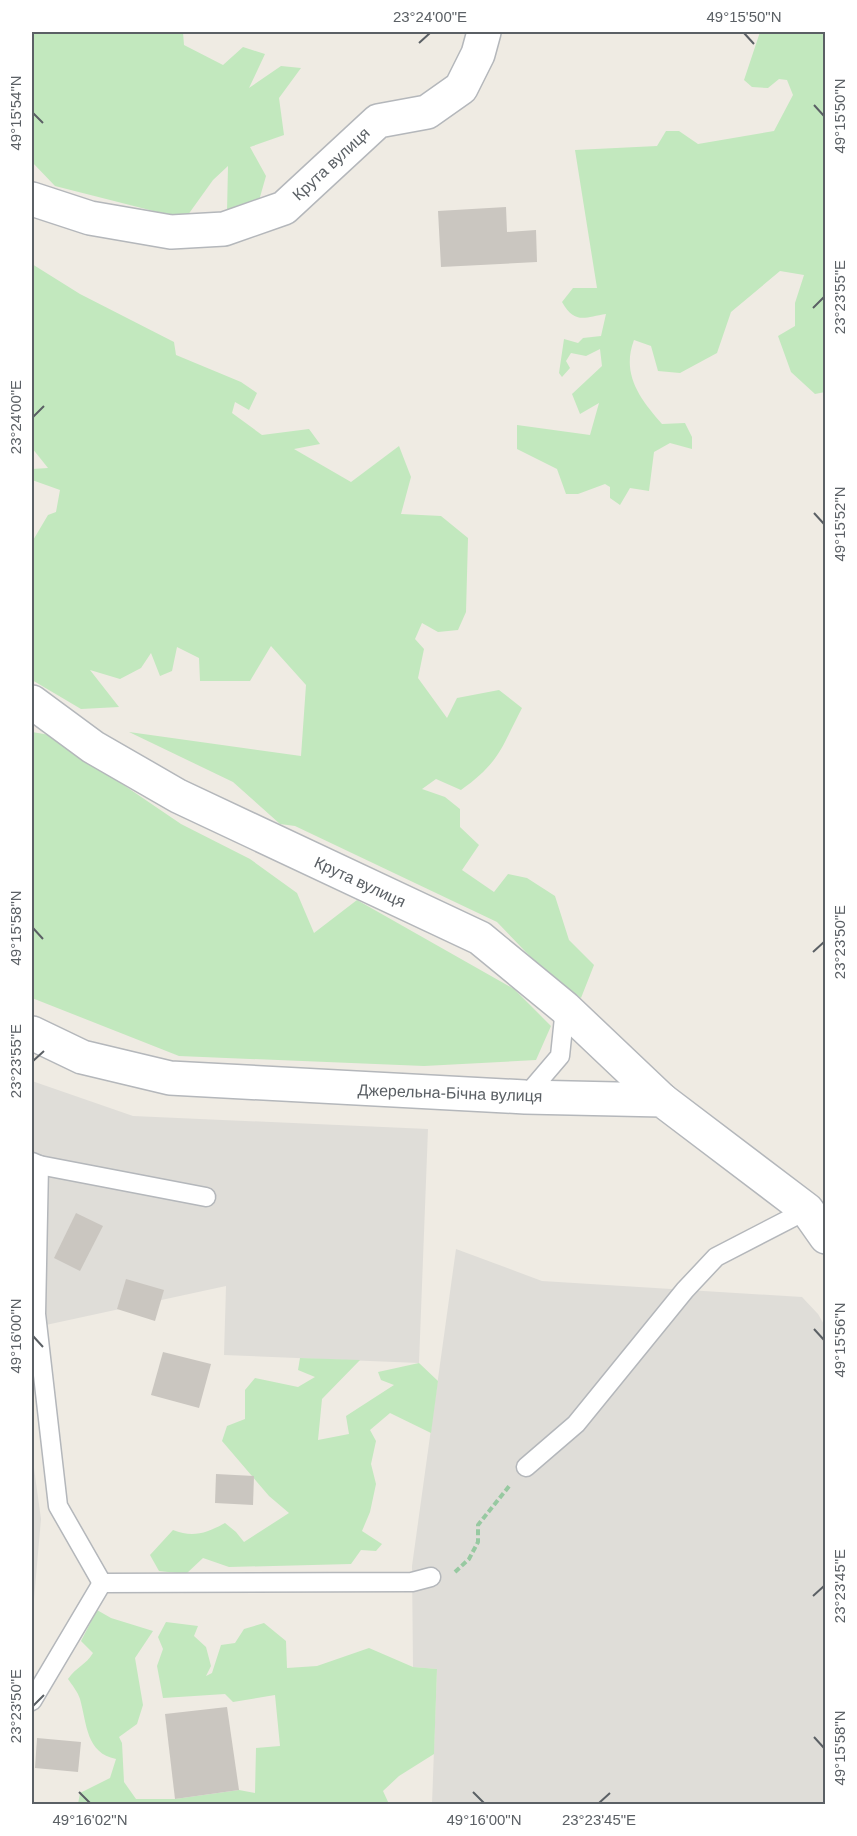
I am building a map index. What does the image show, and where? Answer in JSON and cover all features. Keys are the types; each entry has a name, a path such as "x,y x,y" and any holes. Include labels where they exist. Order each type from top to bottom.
{"street":[{"name":"Крута вулиця","path":"32,199 90,218 171,232 224,229 284,208 378,121 428,112 460,88 478,54 484,32"},
{"name":"Крута вулиця","path":"32,702 93,747 178,796 480,938 565,1008 662,1100"},
{"name":"Джерельна-Бічна вулиця","path":"32,1033 82,1057 170,1078 525,1097 662,1100"},
{"path":"662,1100 816,1200 825,1237"}],"lane":[{"path":"525,1097 560,1056 565,1008"},
{"path":"102,1583 58,1506 36,1314 35,1163 206,1197"},
{"path":"526,1467 576,1424 685,1290 716,1257 816,1200"},
{"path":"102,1583 412,1582 431,1577"},
{"path":"32,1701 102,1583"}],"path":[{"path":"431,1577 455,1572 469,1559 478,1542 478,1525 526,1467"}],"shaded area":[{"path":"32,1081 133,1116 428,1129 419,1363 224,1355 226,1286 32,1328"},
{"path":"456,1249 542,1281 802,1297 818,1314 826,1328 825,1804 432,1804 437,1669 413,1667 412,1566"},
{"path":"32,1454 41,1519 32,1622"}],"green space":[{"path":"32,32 183,32 184,45 223,65 243,47 265,54 249,88 281,66 301,68 279,98 284,135 250,147 266,176 258,204 227,212 228,166 213,180 185,219 55,186 32,162"},
{"path":"760,32 825,32 825,392 815,394 791,372 778,336 795,326 795,303 804,275 780,271 731,312 717,353 680,373 658,371 651,346 634,340 631,352 631,375 640,395 662,424 685,423 692,437 692,449 670,443 654,452 649,491 630,488 620,505 610,498 610,487 605,484 578,494 566,494 557,469 517,449 517,425 590,435 599,403 580,414 572,394 602,366 600,349 586,356 571,353 566,361 570,368 562,377 559,373 564,339 578,343 583,338 601,336 606,314 586,318 576,317 562,302 573,288 597,288 575,150 657,146 666,131 679,131 698,144 774,131 793,95 787,80 779,79 768,88 752,87 744,80"},
{"path":"32,264 80,294 174,342 176,355 241,382 257,393 249,410 235,402 232,413 262,435 309,429 320,444 294,449 351,482 399,446 411,477 401,514 441,516 468,538 466,612 458,630 438,632 422,623 415,639 424,649 418,678 447,718 457,698 499,690 522,708 498,754 474,780 461,790 436,779 422,789 445,797 460,809 460,827 479,845 462,870 494,892 508,874 527,878 555,896 569,940 594,965 581,998 546,973 497,922 295,826 280,824 233,782 129,732 301,756 306,685 271,646 250,681 200,681 199,658 177,647 172,671 160,676 151,653 141,668 120,679 90,670 119,707 81,709 32,680 32,542 48,515 56,512 60,490 32,480 32,469 48,468 32,448"},
{"path":"32,732 50,735 181,824 250,859 297,893 314,933 357,900 514,989 551,1026 536,1060 424,1066 179,1056 32,998"},
{"path":"300,1358 360,1360 322,1399 318,1440 349,1434 346,1416 394,1385 381,1380 378,1372 419,1363 438,1381 431,1433 390,1413 370,1430 376,1441 371,1464 376,1484 370,1512 362,1531 382,1544 376,1551 361,1550 351,1564 229,1567 203,1558 186,1574 159,1571 150,1555 173,1530 193,1534 225,1523 244,1542 289,1513 269,1496 222,1441 227,1426 245,1419 245,1390 255,1378 298,1387 315,1377 298,1370"},
{"path":"97,1610 111,1618 153,1631 135,1658 143,1705 137,1724 119,1737 122,1743 124,1782 136,1799 175,1799 239,1790 255,1793 256,1748 280,1746 275,1695 233,1702 225,1694 163,1698 157,1666 163,1649 158,1637 166,1622 198,1626 194,1636 206,1647 211,1666 206,1676 212,1673 221,1645 235,1643 244,1629 264,1623 286,1641 287,1668 317,1666 369,1648 413,1667 437,1669 434,1754 399,1776 383,1791 389,1804 78,1804 80,1793 110,1778 116,1759 106,1756 93,1744 79,1696 68,1679 93,1653 81,1641"}],"building":[{"path":"506,207 507,232 536,230 537,262 441,267 438,211"},
{"path":"76,1213 103,1226 80,1271 54,1258"},
{"path":"126,1279 164,1290 155,1321 117,1309"},
{"path":"163,1352 211,1364 199,1408 151,1395"},
{"path":"216,1474 254,1476 253,1505 215,1503"},
{"path":"227,1707 239,1790 175,1799 165,1714"},
{"path":"37,1738 81,1742 78,1772 35,1768"}]}
